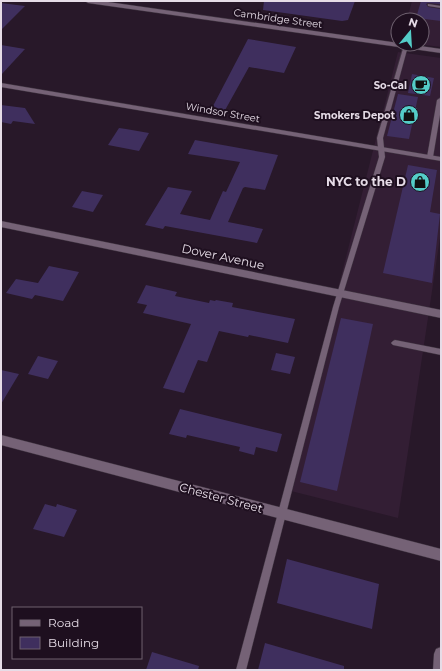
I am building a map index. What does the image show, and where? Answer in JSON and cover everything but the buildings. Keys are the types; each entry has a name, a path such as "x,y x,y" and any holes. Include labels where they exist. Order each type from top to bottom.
{"street":[{"name":"Cambridge Street","path":"88,1 390,44"},
{"name":"Cambridge Street","path":"430,49 441,51"},
{"name":"Windsor Street","path":"1,85 441,159"},
{"name":"Dover Avenue","path":"1,224 441,314"},
{"name":"Chester Street","path":"1,440 441,555"},
{"path":"440,670 441,654"}],"lane":[{"path":"430,5 441,7"},
{"path":"241,670 340,293 382,157 380,138 404,52"},
{"path":"430,157 440,110 440,100"},
{"path":"395,343 441,352"}],"shaded area":[{"path":"412,1 441,1 441,47 430,46 430,12 409,12"},
{"path":"398,52 441,58 441,231 398,518 287,490"}],"place":[{"name":"So-Cal","path":"421,85"},
{"name":"Smokers Depot","path":"409,115"},
{"name":"NYC to the D","path":"420,182"}]}
